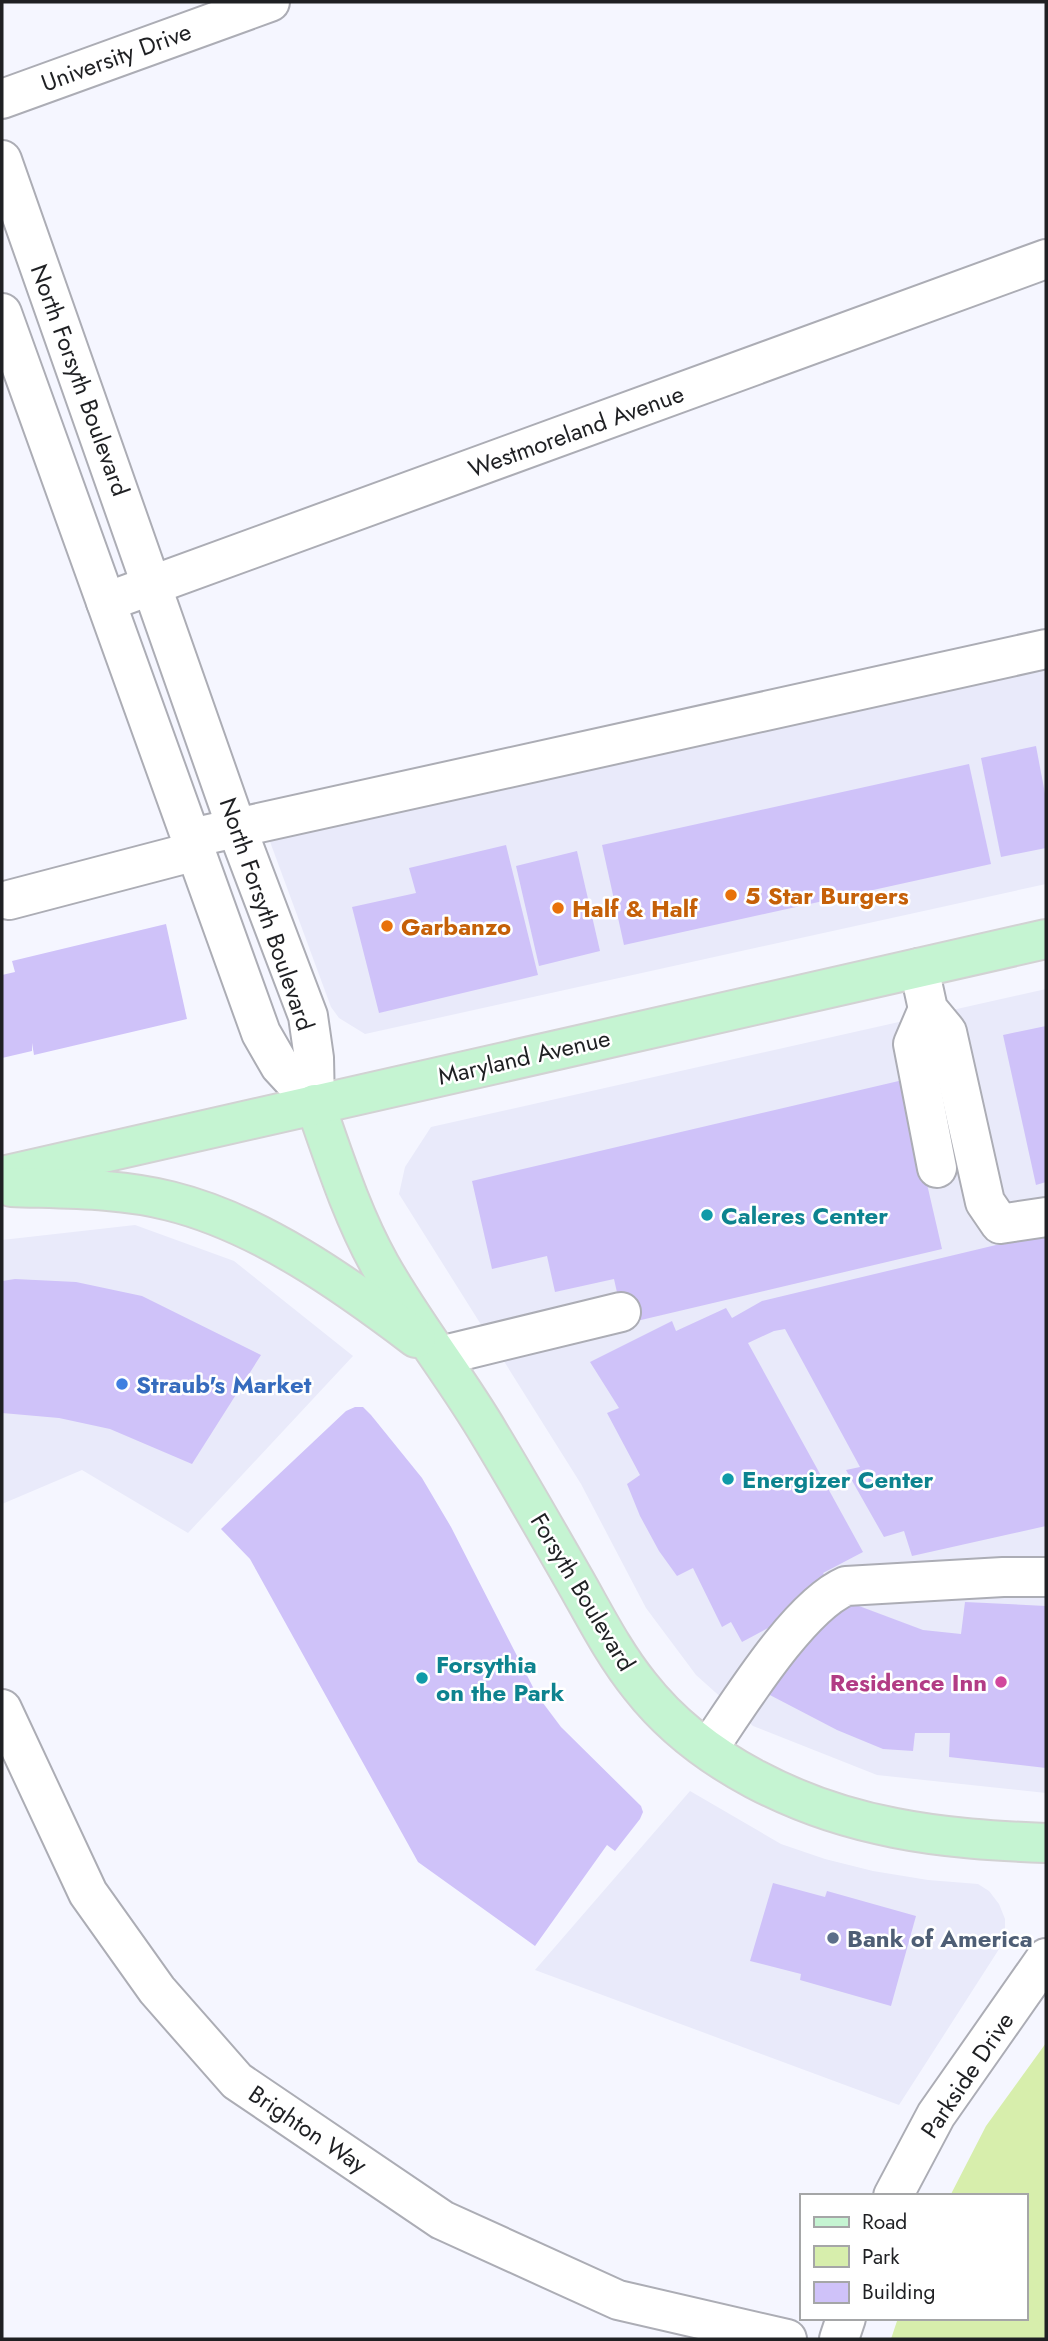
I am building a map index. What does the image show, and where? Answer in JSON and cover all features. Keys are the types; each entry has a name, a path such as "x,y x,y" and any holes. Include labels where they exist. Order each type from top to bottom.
{"main road":[{"name":"Maryland Avenue","path":"2,1176 1046,939"},
{"name":"Forsyth Boulevard","path":"315,1104 351,1203 379,1263 519,1483 610,1642 640,1687 677,1726 733,1767 781,1792 842,1814 895,1828 995,1841 1046,1843"},
{"path":"2,1187 122,1192 171,1201 225,1220 276,1245 344,1287 440,1356"}],"street":[{"name":"University Drive","path":"2,99 270,2"},
{"name":"North Forsyth Boulevard","path":"2,160 237,829 308,1016 314,1058 315,1104"},
{"name":"Westmoreland Avenue","path":"106,602 1046,259"},
{"name":"North Forsyth Boulevard","path":"2,313 261,1033 280,1066 315,1104"},
{"path":"9,900 193,845 237,829 1046,649"},
{"path":"919,968 928,1009 947,1032 985,1202 1000,1224 1046,1217"},
{"path":"928,1009 913,1045 937,1168"},
{"path":"440,1356 621,1312"},
{"path":"708,1749 805,1616 836,1591 846,1586 1046,1577"},
{"name":"Brighton Way","path":"2,1709 88,1893 157,1990 237,2081 442,2220 618,2300 787,2339"},
{"name":"Parkside Drive","path":"894,2194 936,2115 1046,1958"},
{"path":"839,2339 845,2320"}],"shaded area":[{"path":"1046,665 1046,884 365,1034 339,1018 331,1007 269,839"},
{"path":"1046,989 1046,1793 877,1775 753,1726 696,1675 646,1608 581,1484 399,1194 405,1167 431,1127"},
{"path":"135,1225 234,1261 353,1356 188,1533 82,1470 2,1504 2,1240"},
{"path":"690,1791 781,1844 873,1871 928,1880 978,1884 989,1891 999,1904 1005,1919 1001,1946 899,2105 535,1970"}],"green space":[{"path":"1046,2043 1046,2339 891,2339 897,2320 1027,2320 1027,2194 951,2194 986,2126"}],"building":[{"path":"1036,746 1046,799 1046,848 1001,857 981,758"},
{"path":"969,764 991,864 624,945 602,845"},
{"path":"506,845 538,975 379,1013 352,907 416,893 409,868"},
{"name":"Half & Half","path":"577,851 600,951 539,966 516,866"},
{"path":"166,924 187,1019 34,1055 32,1043 32,1051 2,1058 2,975 15,972 12,961"},
{"path":"1046,1026 1046,1182 1036,1185 1003,1035"},
{"name":"Caleres Center","path":"903,1080 942,1249 624,1324 614,1279 555,1292 547,1256 492,1269 472,1181"},
{"path":"1046,1233 1046,1526 912,1556 904,1531 884,1537 846,1470 860,1467 785,1329 774,1331 748,1343 863,1552 823,1573 830,1584 815,1603 742,1642 731,1622 722,1627 693,1568 677,1576 659,1551 640,1516 627,1484 640,1475 607,1413 619,1408 590,1362 672,1321 676,1331 726,1308 732,1318 762,1301"},
{"name":"Straub's Market","path":"15,1279 76,1282 142,1296 261,1355 192,1464 110,1429 59,1418 2,1413 2,1281"},
{"name":"Forsythia on the Park","path":"363,1407 371,1415 422,1478 451,1527 537,1695 561,1727 641,1806 643,1812 640,1819 615,1851 607,1845 535,1946 418,1862 250,1559 221,1529 346,1411"},
{"path":"835,1597 923,1630 961,1634 965,1602 1046,1606 1046,1768 949,1757 950,1733 915,1733 913,1751 883,1749 837,1730 766,1693"},
{"name":"Bank of America","path":"773,1883 825,1897 827,1891 916,1916 891,2006 800,1980 801,1974 750,1961"}],"place":[{"name":"5 Star Burgers","path":"731,895"},
{"name":"Half & Half","path":"558,908"},
{"name":"Garbanzo","path":"387,926"},
{"name":"Caleres Center","path":"707,1215"},
{"name":"Straub's Market","path":"122,1384"},
{"name":"Energizer Center","path":"728,1479"},
{"name":"Forsythia on the Park","path":"422,1678"},
{"name":"Residence Inn","path":"1001,1682"},
{"name":"Bank of America","path":"833,1938"}]}
